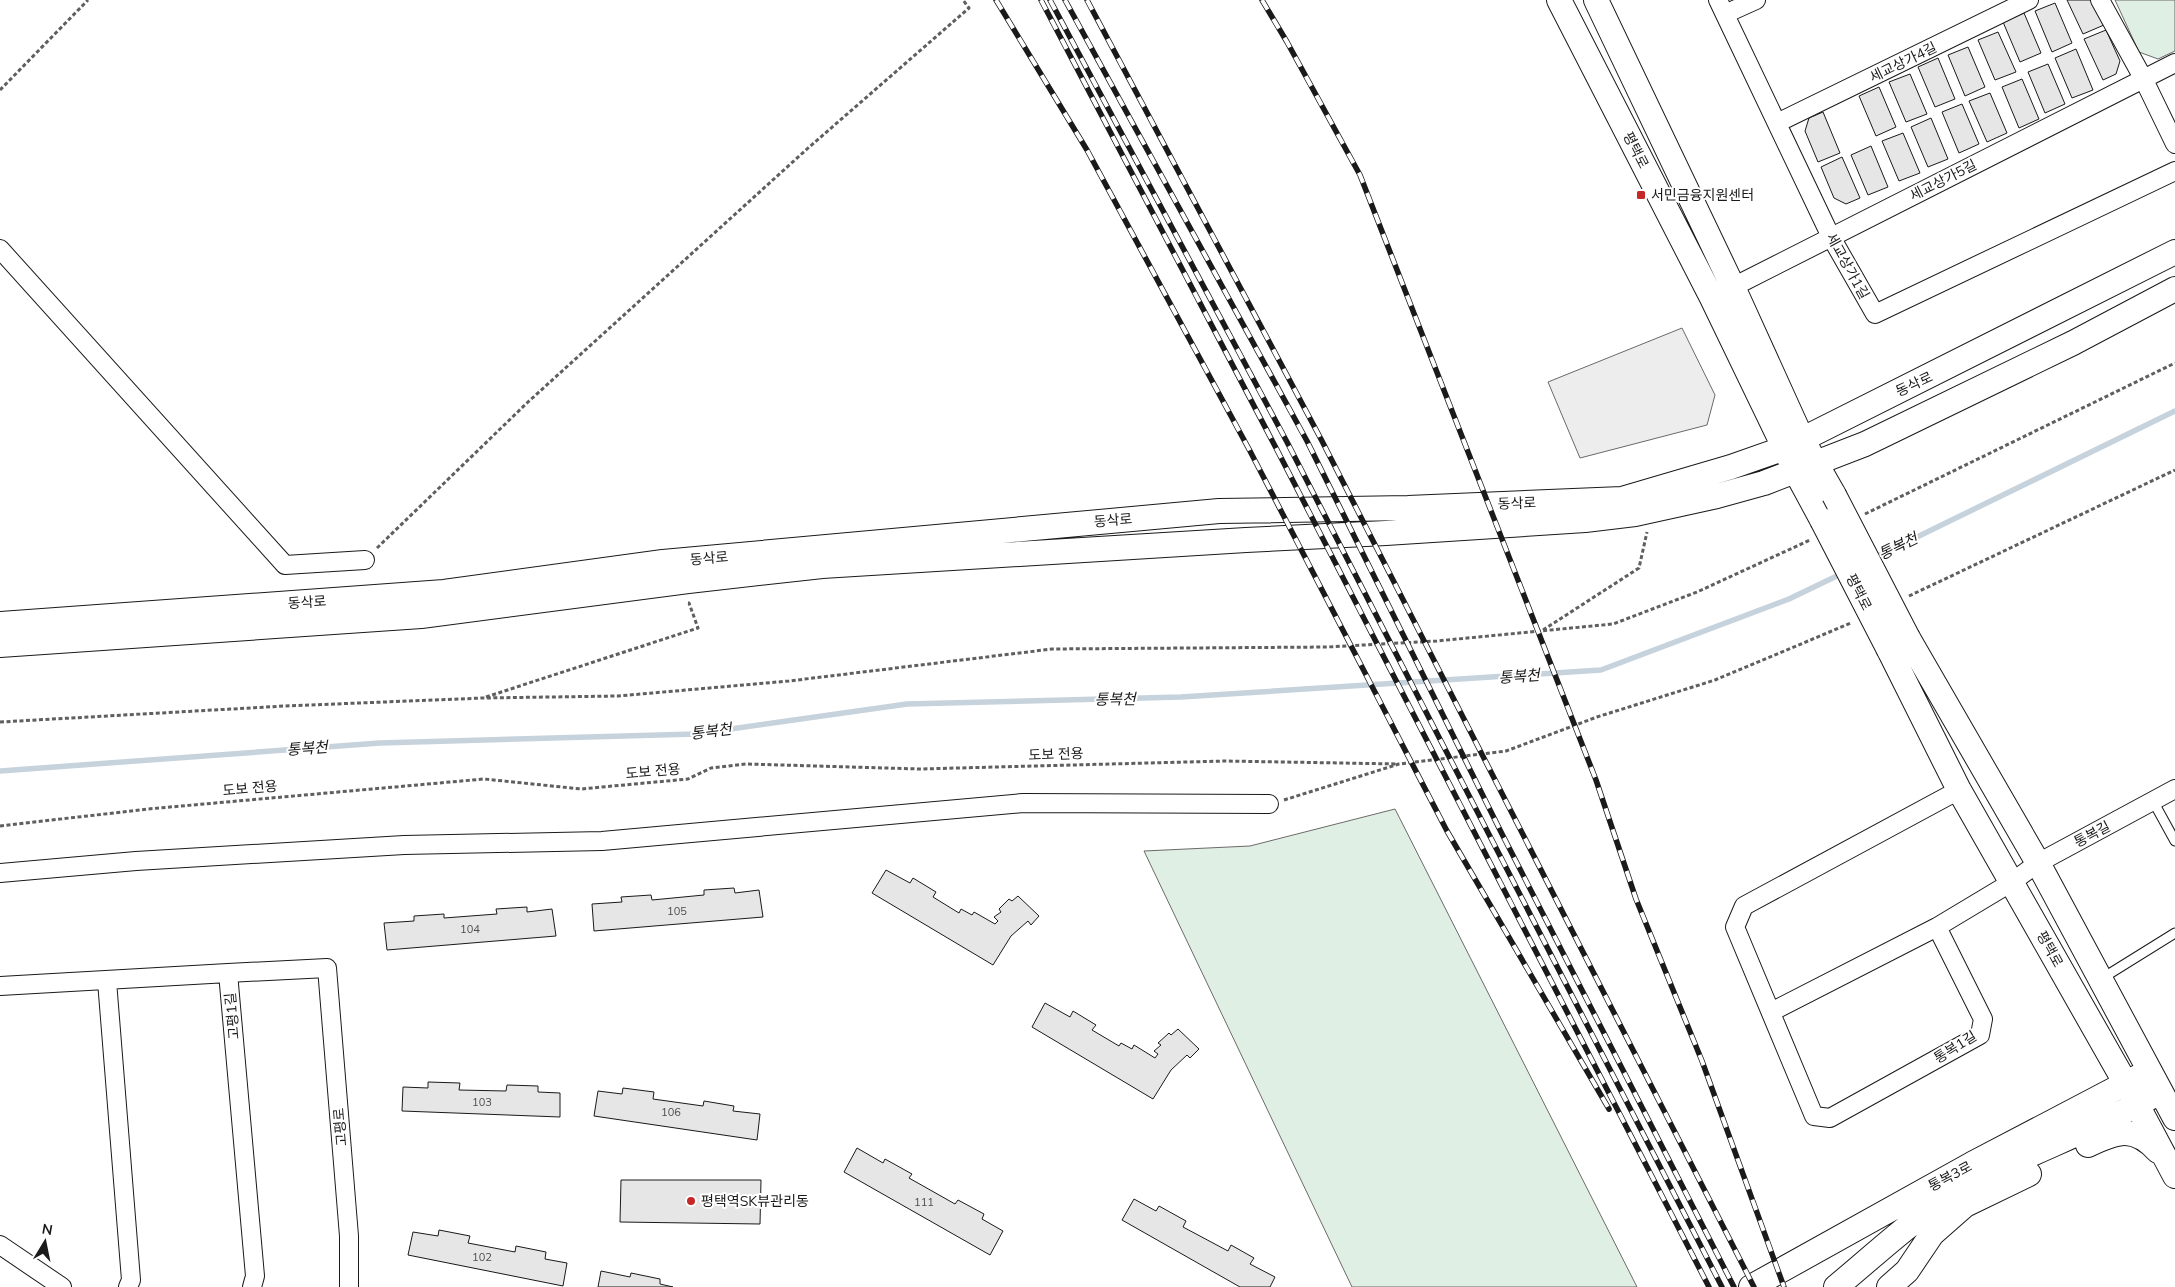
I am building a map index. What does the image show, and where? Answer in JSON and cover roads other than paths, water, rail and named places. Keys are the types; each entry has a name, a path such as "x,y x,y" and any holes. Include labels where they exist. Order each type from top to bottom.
{"street":[{"name":"평택로","path":"1559,0 1712,298 1794,443 1805,466 1818,529 1898,644 2038,864 2151,1070 2168,1088 2175,1118"},
{"name":"평택로","path":"1596,0 1733,287 1794,443"},
{"path":"1721,7 1756,0"},
{"name":"세교상가4길","path":"1777,123 2029,0"},
{"path":"2100,0 2143,78 2175,144"},
{"name":"세교상가1길","path":"1721,7 1831,237 1875,314 2175,171"},
{"name":"세교상가5길","path":"1712,298 2175,63"},
{"path":"0,249 285,566 365,560"},
{"name":"동삭로","path":"0,624 444,592 663,562 1219,511 1408,508 1622,499 1731,467 1794,443 1950,367 2175,252"},
{"name":"동삭로","path":"0,646 421,616 688,581 822,566 1585,520 1645,511 1726,494 1764,483 1882,436 2073,343 2175,289"},
{"name":"평택로","path":"1805,466 1834,495 1959,790 2138,1105 2171,1168"},
{"name":"통복길","path":"1937,927 2012,882 2038,864 2175,789"},
{"name":"통복1길","path":"1937,927 1983,1020 1980,1035 1830,1118 1814,1116 1735,927 1744,906 1959,790"},
{"path":"0,873 136,860 404,845 602,841 1023,803 1269,804"},
{"path":"1770,1012 1937,927"},
{"name":"고평로","path":"228,973 327,968 349,1236 349,1287"},
{"name":"고평1길","path":"0,986 228,973 255,1276 252,1287"},
{"path":"107,981 131,1280 128,1287"},
{"name":"통복3로","path":"1751,1287 1972,1164 2151,1070"},
{"path":"1836,1287 1918,1217 1978,1180 2138,1105 2168,1088"},
{"path":"1889,1287 1907,1271 1932,1234 1964,1205 2102,1138 2119,1133 2132,1132 2143,1136 2171,1168"},
{"path":"0,1245 62,1287"}],"lane":[{"path":"2153,801 2175,841"},
{"path":"2101,980 2175,933"}],"waterway":[{"name":"통복천","path":"1874,558 2175,411"},
{"name":"통복천","path":"0,771 380,743 695,734 907,704 1181,697 1601,670 1789,599 1843,573"}],"railway":[{"path":"996,0 1087,150 1250,451 1447,831 1609,1109"},
{"path":"1041,0 1275,446 1709,1287"},
{"path":"1050,0 1287,442 1722,1287"},
{"path":"1065,0 1307,441 1501,832 1734,1287"},
{"path":"1087,0 1322,441 1754,1287"},
{"path":"1262,0 1360,175 1596,780 1636,899 1702,1061 1784,1287"}],"place":[{"name":"서민금융지원센터","path":"1641,195"},
{"name":"평택역SK뷰관리동","path":"691,1201"}]}
